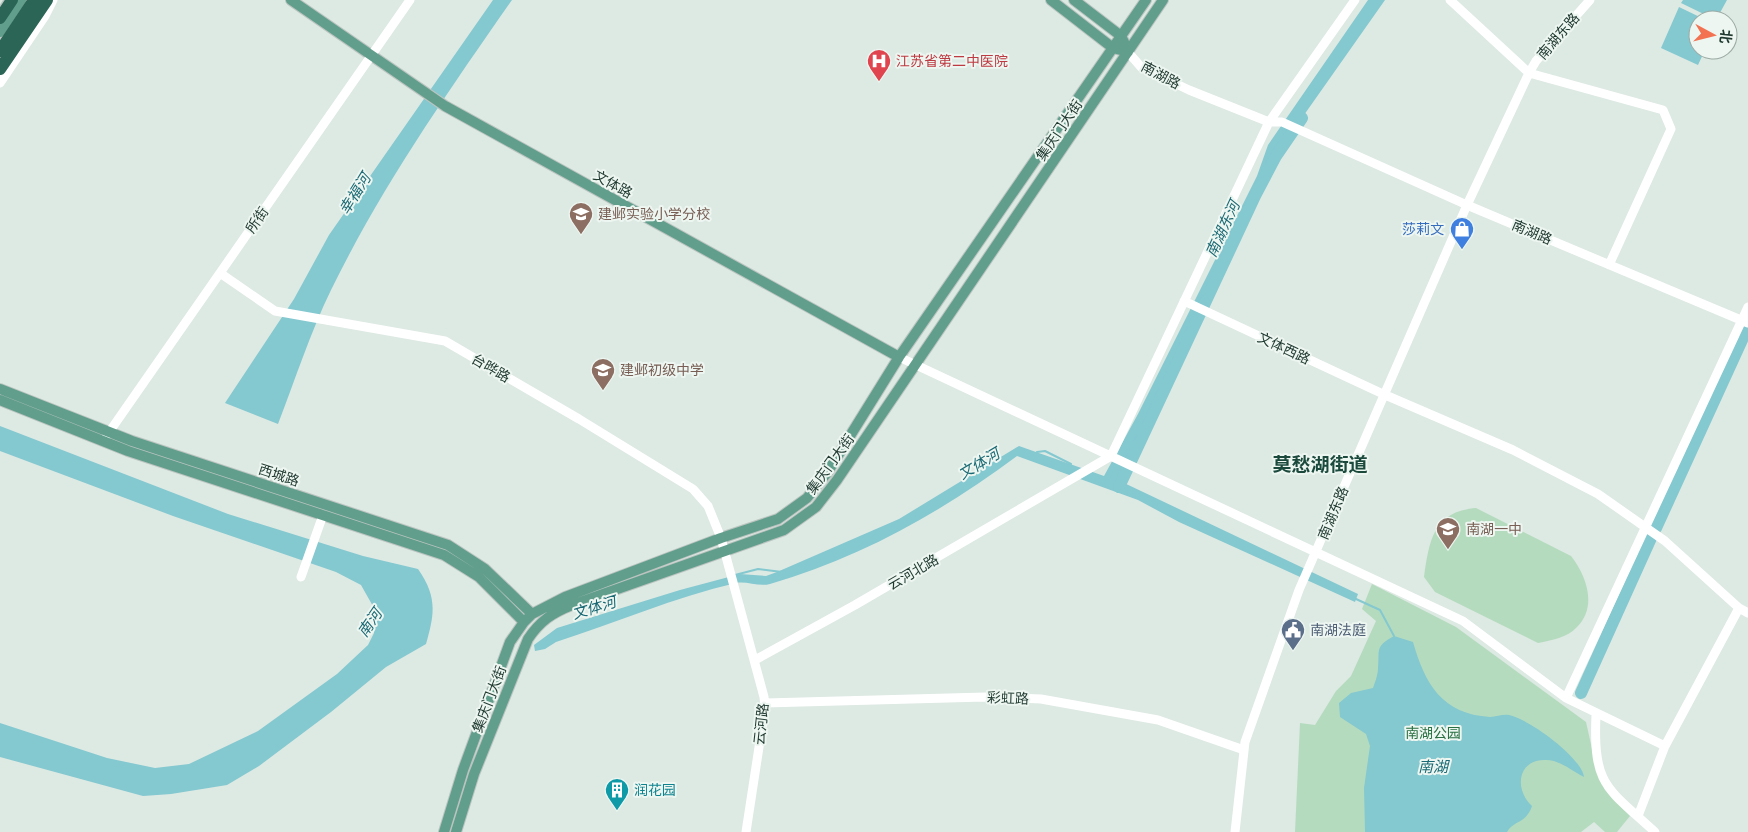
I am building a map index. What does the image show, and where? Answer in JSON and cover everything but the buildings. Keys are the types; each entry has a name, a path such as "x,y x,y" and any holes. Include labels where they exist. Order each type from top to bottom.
{"highway":[{"path":"0,5 3,0"},
{"path":"0,18 12,0"},
{"path":"0,51 32,0"},
{"path":"0,69 47,0"}],"main road":[{"path":"0,32 21,0"},
{"path":"0,45 32,0"},
{"name":"文体路","path":"292,0 442,105 899,357"},
{"path":"1051,0 1113,48 1128,52"},
{"path":"1074,0 1121,36 1128,52"},
{"name":"集庆门大街","path":"444,832 452,802 510,642 524,622 532,614 565,596 721,538 778,519 807,498 827,473 899,357 1146,0"},
{"name":"集庆门大街","path":"456,832 474,774 528,639 537,625 554,612 725,549 784,530 816,507 837,480 916,365 1163,0"},
{"name":"西城路","path":"0,389 106,436 448,545 485,568 532,614"},
{"name":"西城路","path":"0,400 323,514 444,554 479,577 524,622"}],"street":[{"path":"0,82 45,16 53,0"},
{"name":"所街","path":"106,436 410,0"},
{"path":"1113,456 1188,303 1269,122 1354,0"},
{"path":"1450,0 1529,73 1663,110 1671,129 1609,265"},
{"name":"南湖东路","path":"1235,832 1244,750 1251,725 1299,590 1467,205 1529,73 1536,61 1590,0"},
{"name":"南湖路","path":"1128,52 1141,67 1189,90 1269,122 1282,122 1467,205 1745,322"},
{"name":"台晔路","path":"220,273 275,311 433,337 445,341 579,419 693,489 708,506 730,566"},
{"name":"文体西路","path":"1188,303 1383,394 1513,450 1598,494 1665,541 1739,608 1748,612"},
{"path":"1566,698 1745,322 1748,307"},
{"path":"899,357 1463,621 1566,698 1665,746"},
{"name":"云河北路","path":"755,660 1113,456"},
{"path":"301,577 323,514"},
{"name":"云河路","path":"730,566 765,703 746,832"},
{"path":"1638,816 1665,746 1739,608"},
{"name":"彩虹路","path":"765,703 985,697 1040,699 1158,720 1244,750"},
{"path":"1596,714 1595,746 1599,768 1609,791 1656,832"}],"green space":[{"path":"1476,508 1571,556 1581,572 1588,591 1587,610 1583,619 1573,631 1559,638 1538,643 1435,592 1424,577 1428,552 1436,530 1450,515 1462,510"},
{"name":"南湖公园","path":"1372,584 1456,627 1586,722 1597,771 1605,790 1630,816 1617,832 1605,832 1594,822 1581,832 1295,832 1300,723 1315,725 1336,691 1351,676 1376,621 1362,609"}],"water":[{"path":"493,0 512,0 416,142 350,252 316,323 278,424 225,403 294,299 329,235"},
{"path":"1368,0 1385,0 1268,166 1156,408 1120,478 1122,482 1358,594 1355,602 1179,522 1138,500 1017,456 989,477 930,514 868,547 836,561 770,584 736,583 690,595 556,642 545,649 535,651 534,645 557,628 680,590 740,574 766,576 777,572 899,519 1019,446 1104,476 1138,414 1257,176 1268,145"},
{"path":"1683,0 1727,0 1722,10 1695,10 1681,3"},
{"path":"1679,7 1688,11 1688,60 1700,60 1698,65 1661,48"},
{"path":"0,426 228,514 363,556 418,569 429,588 433,605 426,644 386,667 331,712 259,766 227,785 171,794 143,796 0,757 0,723 107,758 155,768 189,764 258,731 337,674 368,645 374,633 374,608 361,585 336,572 173,516 0,451"},
{"name":"南湖","path":"1394,636 1413,642 1423,671 1438,694 1448,703 1459,710 1473,715 1490,717 1509,715 1518,718 1541,731 1565,750 1581,769 1584,777 1551,760 1536,761 1529,765 1521,777 1521,784 1526,799 1532,806 1527,816 1513,825 1507,832 1365,832 1364,788 1370,746 1366,734 1340,717 1339,703 1351,693 1373,688 1378,673 1379,649 1383,643"}],"waterway":[{"name":"南湖东河","path":"1119,487 1255,196 1276,156 1302,118"},
{"path":"1656,528 1747,329"},
{"name":"文体河","path":"1037,452 1045,451 1071,464"},
{"path":"1581,693 1651,538"},
{"name":"文体河","path":"735,575 758,569 782,572"},
{"name":"文体河","path":"1356,599 1380,610 1394,636"}],"place":[{"name":"江苏省第二中医院","path":"879,82"},
{"name":"建邺实验小学分校","path":"581,235"},
{"name":"莎莉文","path":"1462,250"},
{"name":"建邺初级中学","path":"603,391"},
{"name":"南湖一中","path":"1448,550"},
{"name":"南湖法庭","path":"1293,651"},
{"name":"润花园","path":"617,811"}],"district":[{"name":"莫愁湖街道","path":"1320,464"}],"water label":[{"name":"幸福河","path":"355,194"},
{"name":"南河","path":"370,623"}]}
